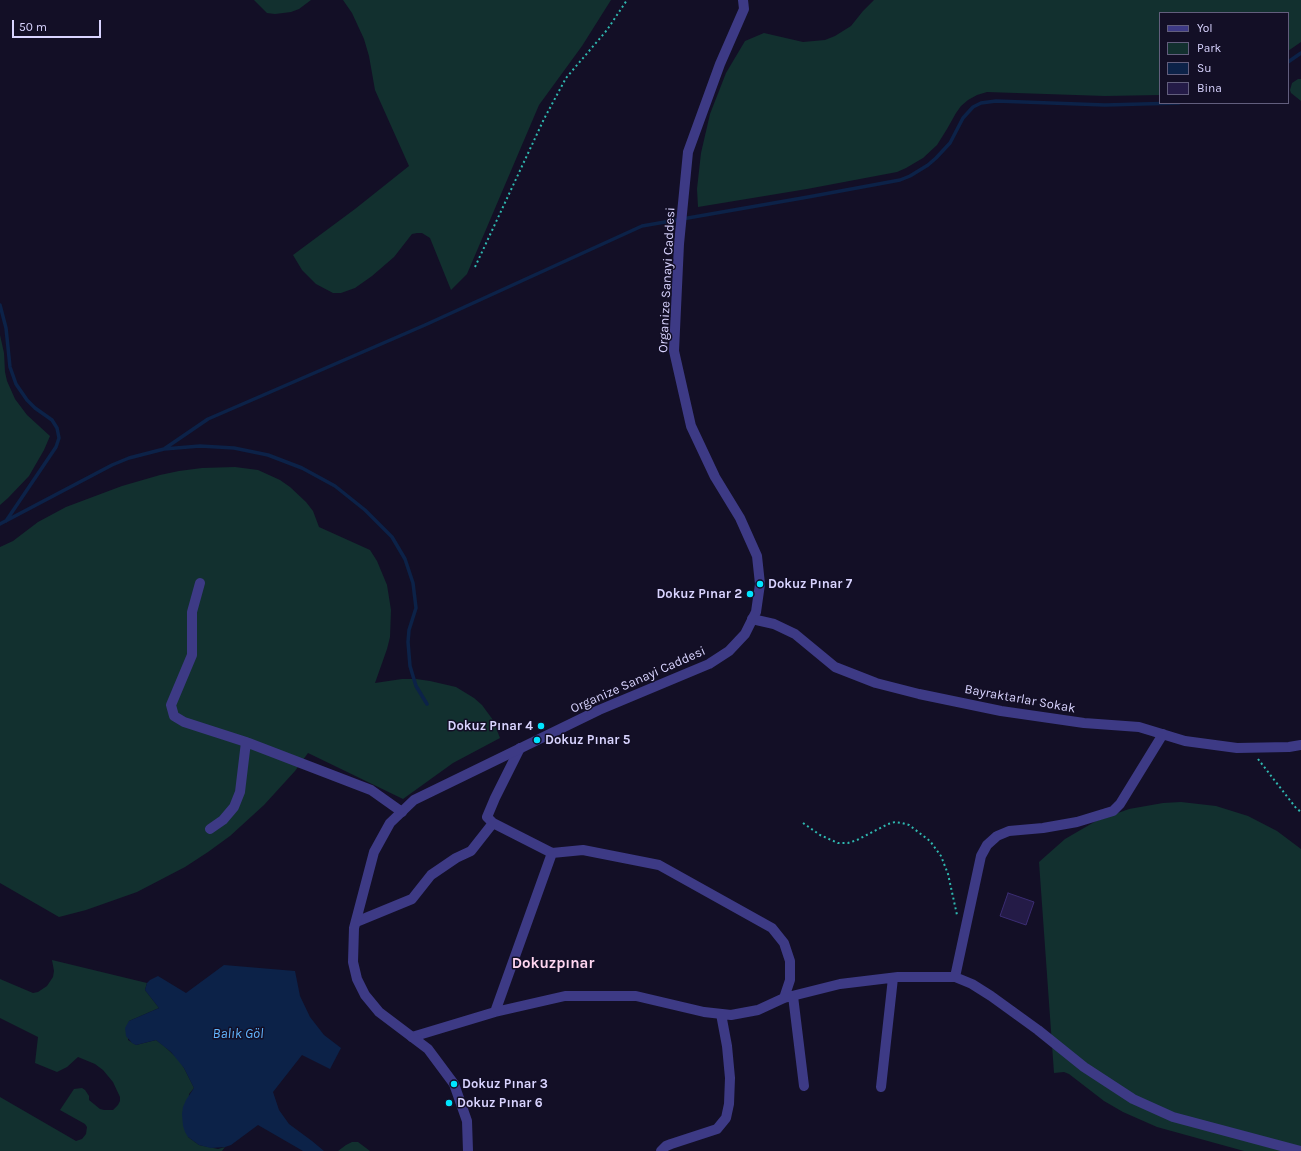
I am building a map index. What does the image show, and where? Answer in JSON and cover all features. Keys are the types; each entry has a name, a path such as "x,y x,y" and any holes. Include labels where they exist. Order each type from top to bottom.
{"street":[{"name":"Organize Sanayi Caddesi","path":"468,1151 467,1121 454,1084 428,1049 379,1012 365,995 357,979 353,962 354,928 374,852 390,824 414,800 599,710 709,664 729,651 745,634 756,612 760,584 758,556 740,518 715,477 691,426 674,351 679,244 688,152 720,64 744,9 743,0"},
{"path":"200,584 192,612 192,656 170,705 174,716 184,722 246,742 371,790 402,812"},
{"name":"Bayraktarlar Sokak","path":"752,619 774,624 795,634 835,667 876,683 919,694 1001,711 1084,723 1139,727 1185,741 1237,748 1289,747 1301,745"},
{"path":"955,977 981,856 987,845 997,836 1009,831 1043,828 1077,822 1113,811 1120,804 1163,734"},
{"path":"210,828 223,820 234,807 240,792 246,742"},
{"path":"520,748 487,817 493,822 552,853 583,850 659,865 772,928 784,944 790,961 788,997 804,1086"},
{"path":"356,922 412,899 431,875 456,858 471,851 493,822"},
{"path":"494,1012 552,853"},
{"path":"412,1037 494,1012 565,996 636,996 704,1012 731,1015 758,1010 788,997 840,984 893,978 955,977 972,984 991,996 1038,1030 1084,1067 1133,1099 1173,1117 1300,1151"},
{"path":"881,1087 893,978"},
{"path":"661,1151 666,1146 671,1144 717,1129 726,1118 729,1104 730,1078 727,1046 721,1014"}],"path":[{"path":"475,267 544,119 566,78 607,30 627,0"},
{"path":"1250,747 1277,785 1301,812"},
{"path":"803,823 820,835 838,843 848,843 857,840 895,822 909,825 930,841 941,856 948,874 958,919"}],"green space":[{"path":"254,0 311,0 299,9 291,12 275,14 267,13"},
{"path":"343,0 611,0 582,46 539,105 467,274 451,290 430,238 422,233 412,234 394,257 372,276 355,288 341,293 333,293 316,284 302,270 293,255 355,209 409,166 375,90 369,56 364,39 352,13"},
{"path":"874,0 1301,0 1301,42 1289,50 1289,12 1159,12 1159,95 1105,96 987,92 977,95 961,106 937,145 923,158 897,172 698,207 697,189 701,153 710,114 726,73 745,41 764,33 803,42 825,40 835,36 851,26"},
{"path":"1298,79 1301,79 1301,101 1291,93 1290,90 1292,83"},
{"path":"0,335 4,353 7,381 15,399 27,415 50,436 29,476 0,505"},
{"path":"235,467 258,470 280,480 306,502 313,511 319,527 370,550 377,561 387,585 391,610 390,637 375,683 402,679 416,679 456,687 474,698 482,705 493,720 500,738 453,763 403,799 308,753 295,771 264,805 230,836 208,852 185,867 137,892 86,910 59,917 0,883 0,547 13,541 38,522 66,507 122,486 179,471 202,468"},
{"path":"1181,802 1216,806 1248,816 1277,831 1301,849 1301,1151 1244,1151 1157,1127 1123,1112 1104,1101 1069,1074 1064,1072 1054,1073 1039,862 1065,839 1096,821 1129,809 1163,803"},
{"path":"52,960 147,983 145,990 159,1008 129,1021 128,1040 136,1045 156,1040 178,1059 194,1088 189,1094 188,1137 199,1145 218,1149 225,1147 222,1151 0,1151 0,1097 76,1141 82,1139 86,1134 87,1127 85,1124 60,1110 74,1089 82,1088 85,1090 89,1096 89,1100 100,1109 113,1110 120,1101 120,1097 113,1082 103,1070 95,1064 78,1057 67,1067 57,1072 35,1063 38,1037 0,1018 0,979 33,993 38,992 47,986 53,977 54,971"},
{"path":"352,1142 358,1142 370,1151 338,1151"}],"water":[{"name":"Balık Göl","path":"224,965 295,971 300,996 310,1017 324,1035 341,1048 330,1069 302,1055 273,1092 279,1110 289,1124 324,1151 303,1151 258,1125 231,1145 211,1148 199,1145 188,1137 183,1126 183,1107 194,1088 184,1068 171,1052 156,1040 136,1045 126,1036 125,1028 129,1021 159,1008 145,990 147,983 150,980 158,976 186,993"}],"building":[{"path":"1008,893 1034,902 1026,925 1000,916"}],"waterway":[{"path":"1289,61 1301,53"},
{"path":"164,449 208,419 425,325 642,226 900,180 910,176 928,165 936,158 950,143 963,118 973,107 981,103 996,101 1105,105 1159,104"},
{"path":"0,305 6,328 10,367 16,384 27,400 35,408 52,420 57,428 59,438 56,447 6,521"},
{"path":"0,524 112,465 129,458 164,449 200,446 234,448 268,455 302,468 335,486 365,510 392,537 405,559 413,583 416,608 409,630 408,642 410,666 416,686 427,704"}],"place":[{"name":"Dokuz Pınar 7","path":"760,584"},
{"name":"Dokuz Pınar 2","path":"750,594"},
{"name":"Dokuz Pınar 4","path":"541,726"},
{"name":"Dokuz Pınar 5","path":"537,740"},
{"name":"Dokuz Pınar 3","path":"454,1084"},
{"name":"Dokuz Pınar 6","path":"449,1103"}],"district":[{"name":"Dokuzpınar","path":"553,964"}]}
